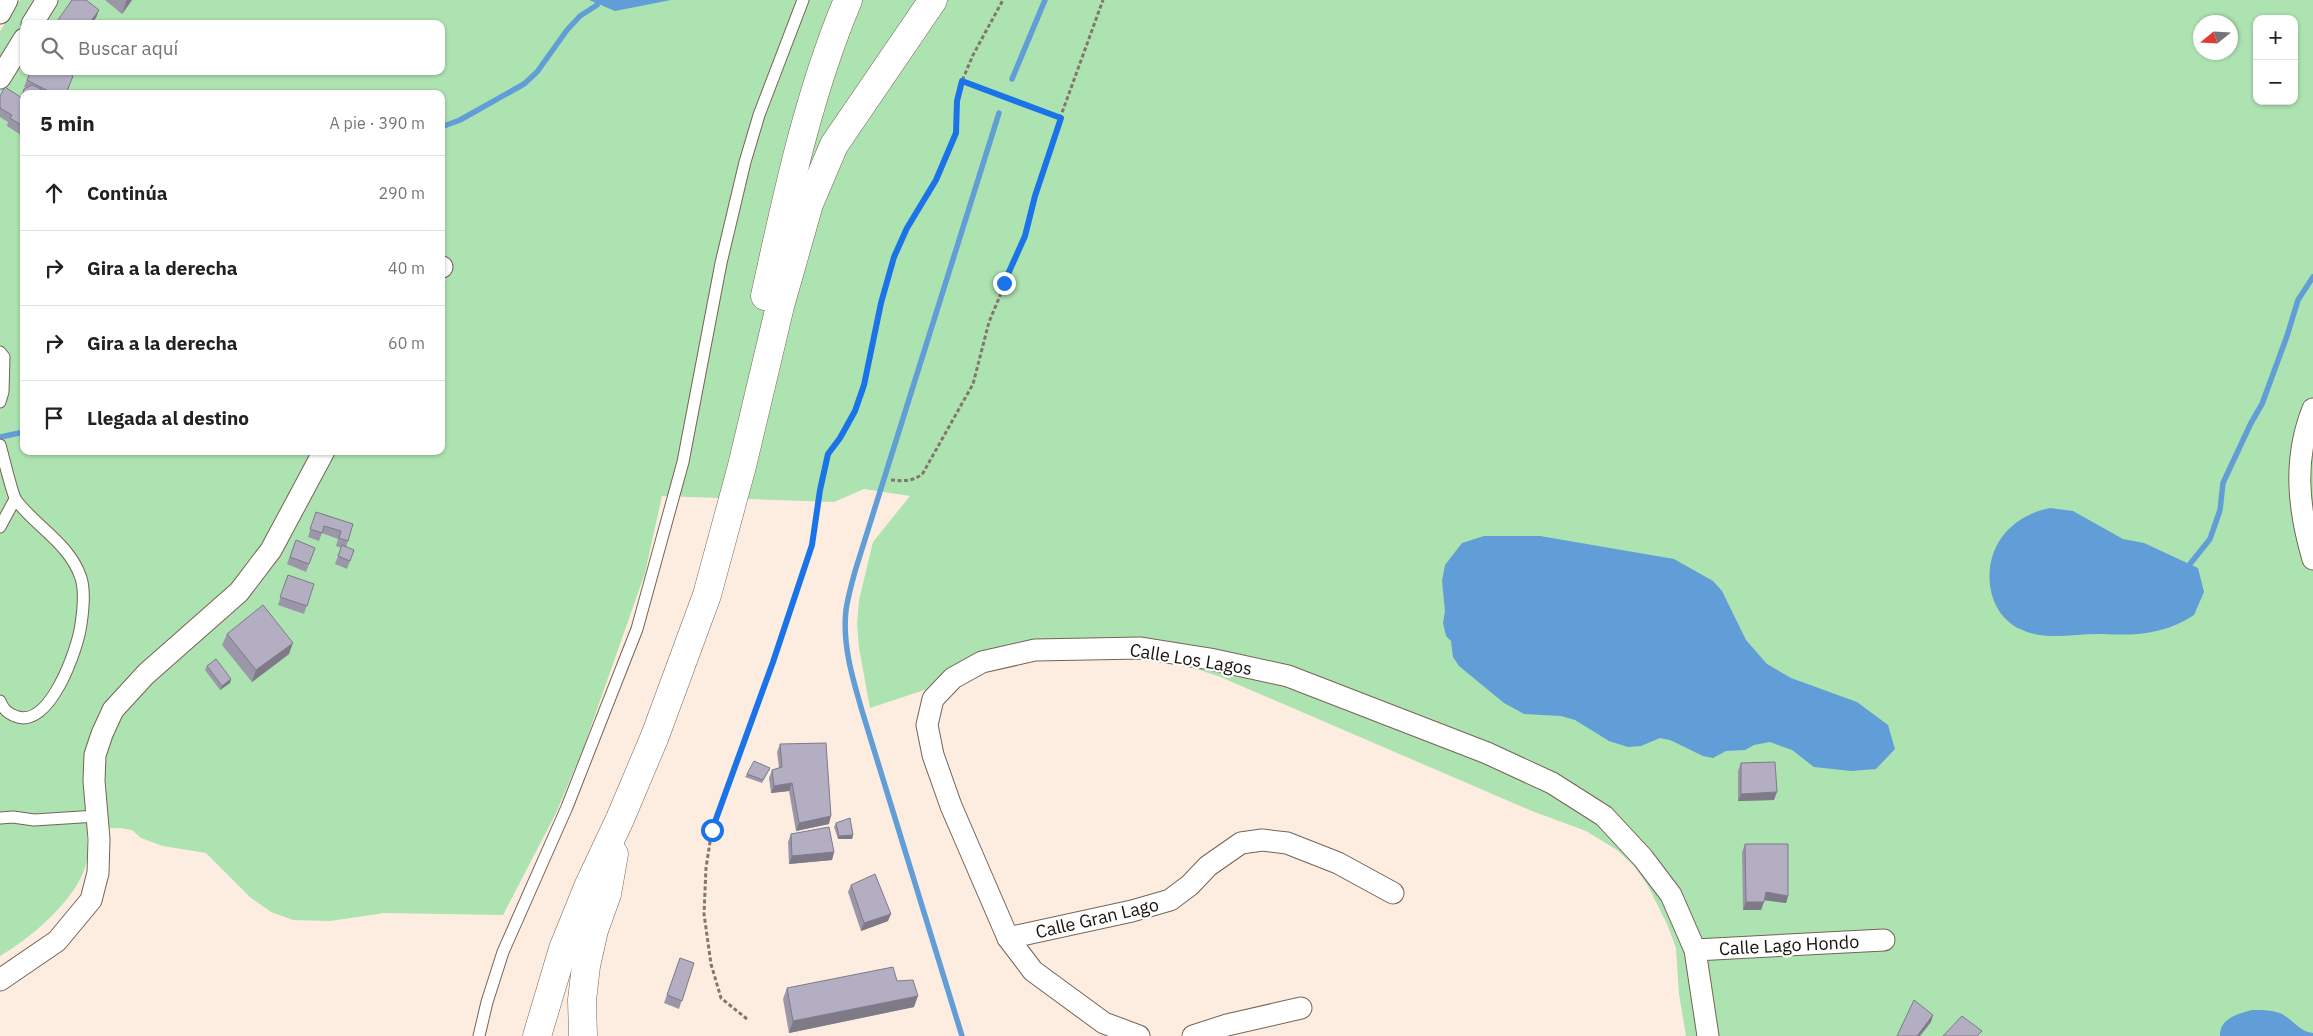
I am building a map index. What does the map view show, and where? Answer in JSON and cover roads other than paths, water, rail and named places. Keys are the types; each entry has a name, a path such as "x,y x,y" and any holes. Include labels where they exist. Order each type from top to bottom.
{"highway":[{"path":"771,310 770,230 780,165 799,90 832,0"},
{"path":"537,1036 563,950 588,887 620,819 655,736 707,595 742,466 806,121 824,63 848,0"},
{"path":"527,1036 554,946 640,731 691,590 771,310 809,204 834,145 933,0"},
{"path":"771,310 849,152 904,67 952,0"},
{"path":"583,1036 582,1000 586,966 594,930 607,894 620,819"}],"street":[{"path":"0,13 7,0"},
{"path":"34,20 47,0"},
{"path":"0,78 20,45"},
{"path":"2313,409 2300,454 2299,488 2304,528 2313,558"},
{"path":"0,980 57,941 91,900 98,873 94,781 95,755 113,710 146,674 239,592 271,550 322,455"},
{"name":"Calle Los Lagos","path":"1139,1036 1104,1023 1033,971 1008,938 950,806 933,755 927,725 933,699 953,678 982,662 1035,650 1141,648 1210,659 1288,676 1487,753 1560,788 1604,816 1643,858 1671,895 1695,950 1708,1036"},
{"name":"Calle Gran Lago","path":"1008,938 1107,917 1170,900 1190,885 1208,866 1241,843 1262,840 1287,843 1338,863 1393,893"},
{"name":"Calle Lago Hondo","path":"1695,950 1884,940"},
{"path":"1193,1036 1237,1022 1301,1008"}],"lane":[{"path":"480,1036 492,986 504,952 567,807 637,629 683,462 722,262 745,162 759,115 803,0"},
{"path":"0,352 4,357 3,392 0,402"},
{"path":"0,445 15,498 67,552 81,579 81,625 61,681 46,706 38,714 29,718 18,718 6,712 0,701"},
{"path":"0,527 15,498"},
{"path":"0,818 13,817 34,820 97,816"}],"water":[{"path":"589,0 671,0 615,11"},
{"path":"2050,508 2073,511 2123,539 2144,543 2198,568 2204,592 2194,615 2161,630 2127,635 2040,635 2020,629 2008,621 1999,610 1993,598 1990,570 1993,556 1998,543 2011,527 2027,516"},
{"path":"1484,536 1540,536 1674,559 1713,581 1722,591 1746,640 1767,664 1791,678 1857,702 1888,725 1895,749 1876,769 1851,771 1814,767 1792,750 1770,742 1754,745 1745,750 1726,751 1713,758 1703,756 1670,740 1660,738 1641,746 1628,747 1609,741 1575,720 1561,716 1524,714 1504,703 1459,666 1453,657 1451,641 1446,636 1443,623 1445,611 1442,581 1445,565 1462,543"},
{"path":"2253,1010 2272,1011 2282,1014 2300,1028 2313,1033 2313,1036 2220,1036 2223,1025 2231,1017"}],"waterway":[{"path":"1012,79 1045,0"},
{"path":"445,126 460,120 524,84 537,72 567,30 580,16 597,5"},
{"path":"962,1036 863,714 849,662 845,623 846,610 856,568 999,113"},
{"path":"2190,564 2210,539 2220,510 2223,483 2262,404 2298,300 2313,277"},
{"path":"0,437 20,433"}]}
